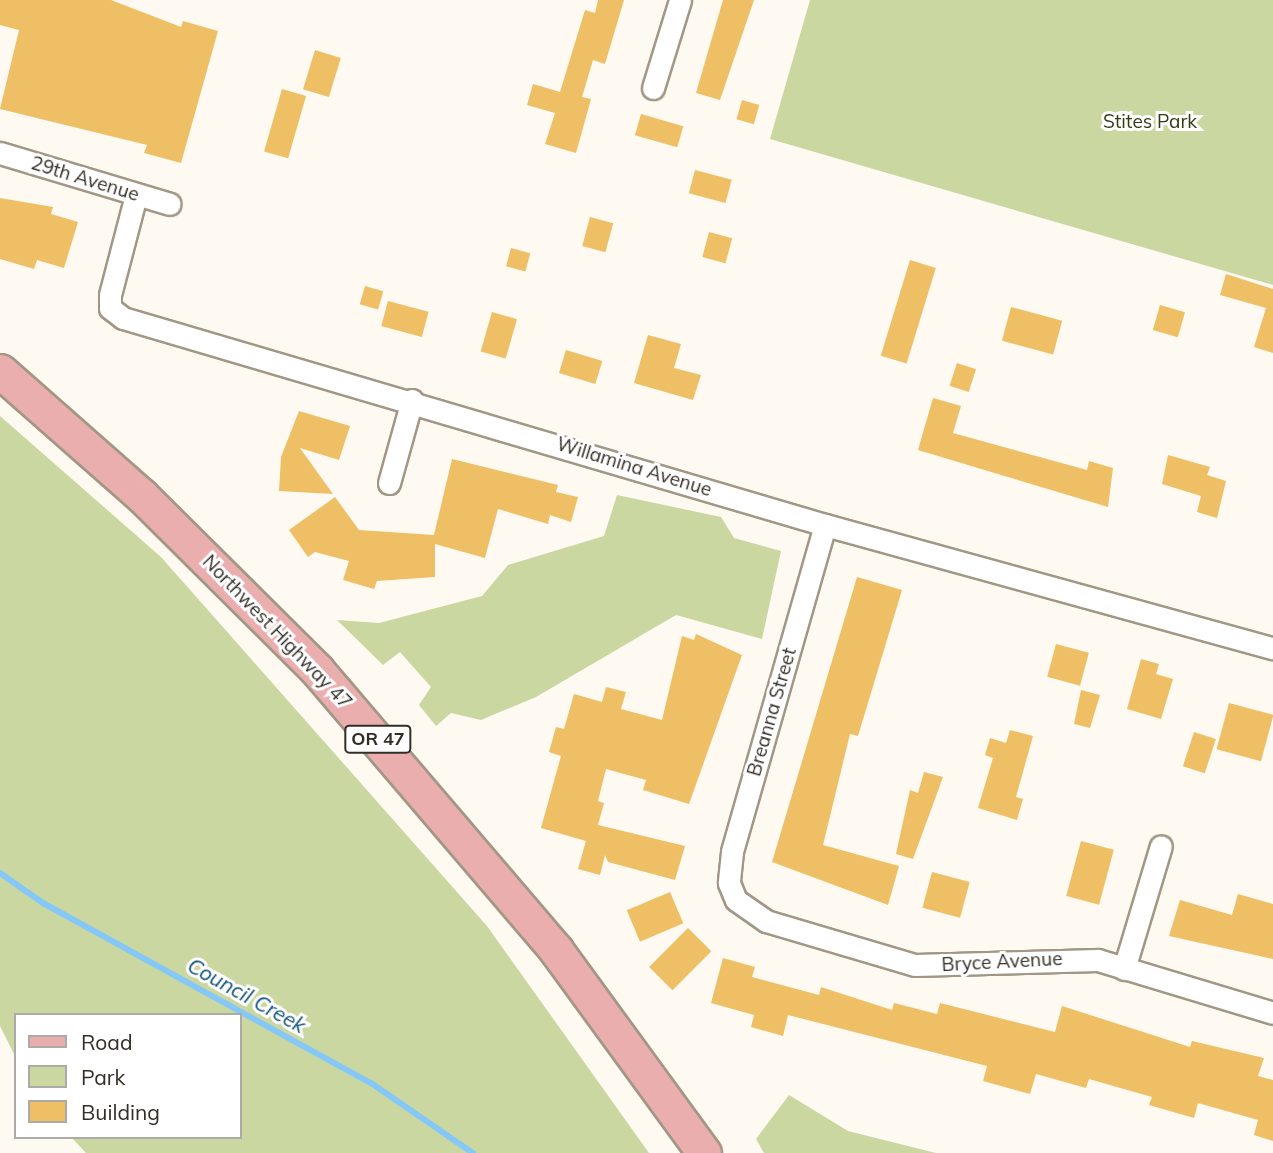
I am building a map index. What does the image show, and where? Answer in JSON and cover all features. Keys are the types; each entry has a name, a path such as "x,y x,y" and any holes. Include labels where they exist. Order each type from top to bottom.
{"main road":[{"name":"Northwest Highway 47","path":"0,371 142,496 317,670 523,910 704,1153"}],"street":[{"path":"653,88 680,0"},
{"name":"29th Avenue","path":"0,153 170,204"},
{"name":"Willamina Avenue","path":"136,195 110,295 110,308 123,318 412,400 825,525 1273,648"},
{"path":"389,483 412,400"},
{"name":"Breanna Street","path":"736,900 729,883 732,852 825,525"},
{"path":"1124,969 1161,846"},
{"name":"Bryce Avenue","path":"736,900 766,921 915,965 1080,958 1273,1013"}],"green space":[{"name":"Stites Park","path":"810,0 1273,0 1273,285 770,139"},
{"path":"0,416 161,557 487,926 649,1153 86,1153 73,1139 242,1139 242,1013 14,1013 14,1054 0,1026"},
{"path":"617,495 721,517 734,538 781,551 762,639 676,615 536,697 481,720 451,713 436,726 419,705 431,687 400,652 383,665 337,620 379,623 482,596 508,565 604,536"},
{"path":"789,1095 848,1131 936,1153 764,1153 756,1139"}],"building":[{"path":"0,0 111,0 181,27 183,21 218,31 181,163 144,153 147,145 0,109 19,30 0,25"},
{"path":"598,0 624,0 605,64 593,60 582,97 591,99 576,153 545,144 555,113 527,105 533,84 560,92 585,10 595,13"},
{"path":"723,0 754,0 720,100 696,93"},
{"path":"315,50 341,58 329,97 303,89"},
{"path":"282,89 306,96 288,158 264,151"},
{"path":"742,100 759,105 754,124 736,119"},
{"path":"641,114 683,126 677,147 635,135"},
{"path":"695,170 732,180 725,203 689,193"},
{"path":"0,198 53,207 51,214 78,222 64,268 37,260 34,269 0,259"},
{"path":"590,217 613,223 605,252 582,246"},
{"path":"709,232 732,238 725,263 702,257"},
{"path":"511,248 530,253 525,272 506,266"},
{"path":"910,260 936,268 907,364 881,356"},
{"path":"1226,274 1273,289 1273,353 1254,347 1266,308 1220,295"},
{"path":"365,286 383,291 378,310 360,304"},
{"path":"388,301 429,312 422,337 381,326"},
{"path":"1160,305 1185,312 1178,337 1153,330"},
{"path":"1011,307 1062,321 1053,355 1002,341"},
{"path":"492,312 517,319 506,359 481,351"},
{"path":"648,335 681,344 674,368 701,375 693,400 634,383"},
{"path":"566,350 602,361 595,384 559,373"},
{"path":"957,363 976,369 969,392 950,386"},
{"path":"933,398 961,406 953,433 1087,470 1089,461 1113,468 1108,507 918,450"},
{"path":"299,411 350,426 339,460 300,448 333,494 279,491 281,457"},
{"path":"1168,455 1210,467 1207,475 1226,481 1217,518 1197,512 1201,496 1162,484"},
{"path":"452,459 558,485 556,492 578,497 571,522 550,515 548,524 498,509 485,558 435,544 435,577 377,581 374,589 343,580 349,561 315,552 308,557 289,530 335,497 359,530 434,535"},
{"path":"857,577 902,590 858,736 850,734 823,845 899,866 888,905 772,862"},
{"path":"696,634 742,655 689,804 643,790 646,780 606,769 598,801 604,803 598,825 685,846 675,880 608,862 605,855 600,875 578,869 586,841 541,828 561,756 549,752 556,727 564,729 574,694 602,702 606,687 626,692 621,709 662,720 682,636 694,640"},
{"path":"1056,644 1089,653 1080,686 1047,677"},
{"path":"1141,659 1159,664 1156,674 1173,679 1161,719 1127,709"},
{"path":"1081,690 1100,695 1090,728 1074,724"},
{"path":"1229,703 1273,715 1261,761 1217,749"},
{"path":"1010,730 1033,736 1016,797 1023,799 1017,820 978,808 993,758 985,755 990,738 1006,743"},
{"path":"1194,732 1216,739 1205,773 1183,766"},
{"path":"924,772 943,777 913,859 896,854 910,790 918,793"},
{"path":"1081,841 1114,850 1099,905 1066,896"},
{"path":"932,872 970,882 960,918 922,908"},
{"path":"670,892 683,923 640,942 627,910"},
{"path":"1238,894 1273,904 1273,959 1169,936 1180,900 1232,915"},
{"path":"688,928 711,951 672,990 649,967"},
{"path":"723,958 755,967 752,977 819,995 821,987 892,1010 894,1003 937,1014 940,1003 1055,1032 1062,1006 1190,1047 1192,1041 1264,1058 1258,1076 1273,1080 1273,1141 1254,1135 1258,1120 1198,1103 1194,1118 1149,1105 1152,1097 1089,1079 1086,1088 1036,1074 1030,1094 983,1081 987,1066 788,1015 783,1036 751,1027 754,1015 711,1003"}],"waterway":[{"name":"Council Creek","path":"0,873 43,903 371,1083 473,1153"}]}
